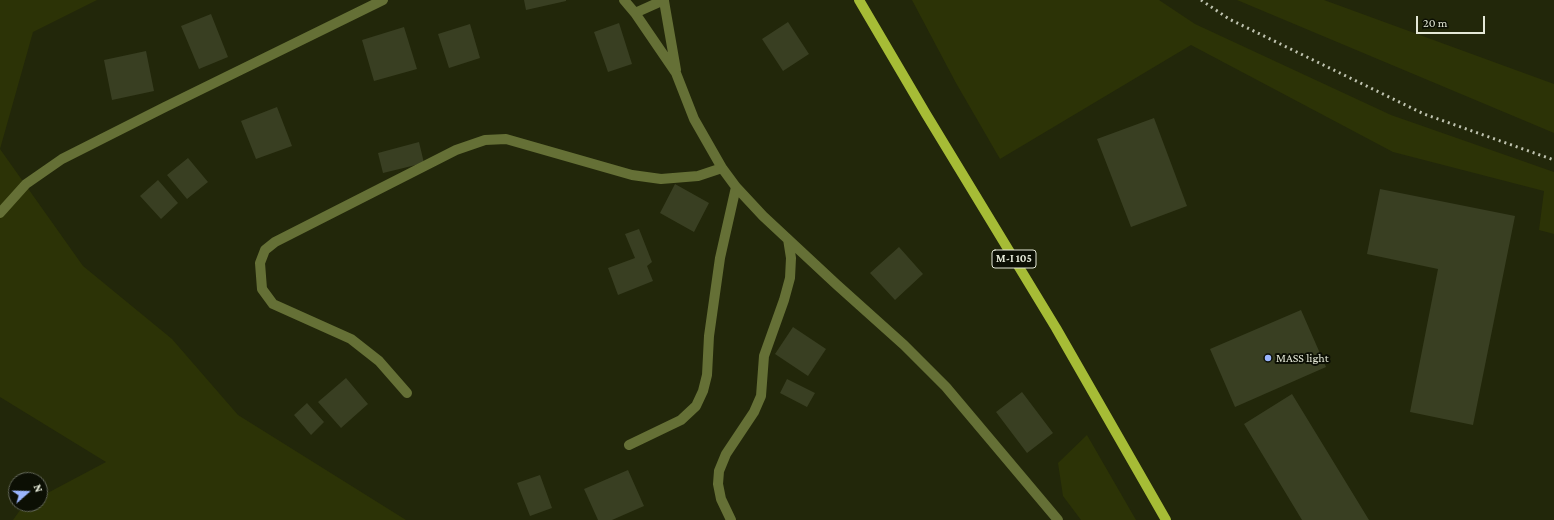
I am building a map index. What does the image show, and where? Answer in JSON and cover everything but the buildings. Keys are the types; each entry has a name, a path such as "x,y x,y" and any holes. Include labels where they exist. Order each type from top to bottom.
{"main road":[{"name":"M-I 105","path":"859,0 926,114 1056,328 1166,520"}],"street":[{"path":"0,213 26,184 62,159 164,106 383,0"},
{"path":"624,0 635,13 676,73"},
{"path":"635,13 664,1 676,73 694,119 722,168 736,187 763,216 904,345 946,387 1058,520"},
{"path":"407,393 379,361 351,339 273,304 262,289 260,263 265,250 275,242 456,150 485,140 506,139 632,175 661,179 698,176 722,168"},
{"path":"629,445 681,420 696,406 703,392 707,375 709,336 720,258 736,187"},
{"path":"731,520 721,499 718,484 719,471 726,454 754,412 761,396 764,356 784,300 790,278 791,258 788,239"}],"green space":[{"path":"0,0 97,0 33,32 0,149"},
{"path":"912,0 1159,0 1195,24 1391,115 1554,172 1554,234 1539,230 1544,191 1393,152 1191,45 1000,159 956,83"},
{"path":"1237,0 1324,0 1554,84 1554,133"},
{"path":"0,149 83,266 172,339 238,415 406,520 13,520 19,512 48,512 48,493 106,462 0,397"},
{"path":"1087,435 1136,520 1081,520 1063,496 1058,463"}],"railway":[{"path":"1201,0 1229,19 1424,114 1554,160"}],"place":[{"name":"MASS light","path":"1268,358"}]}
